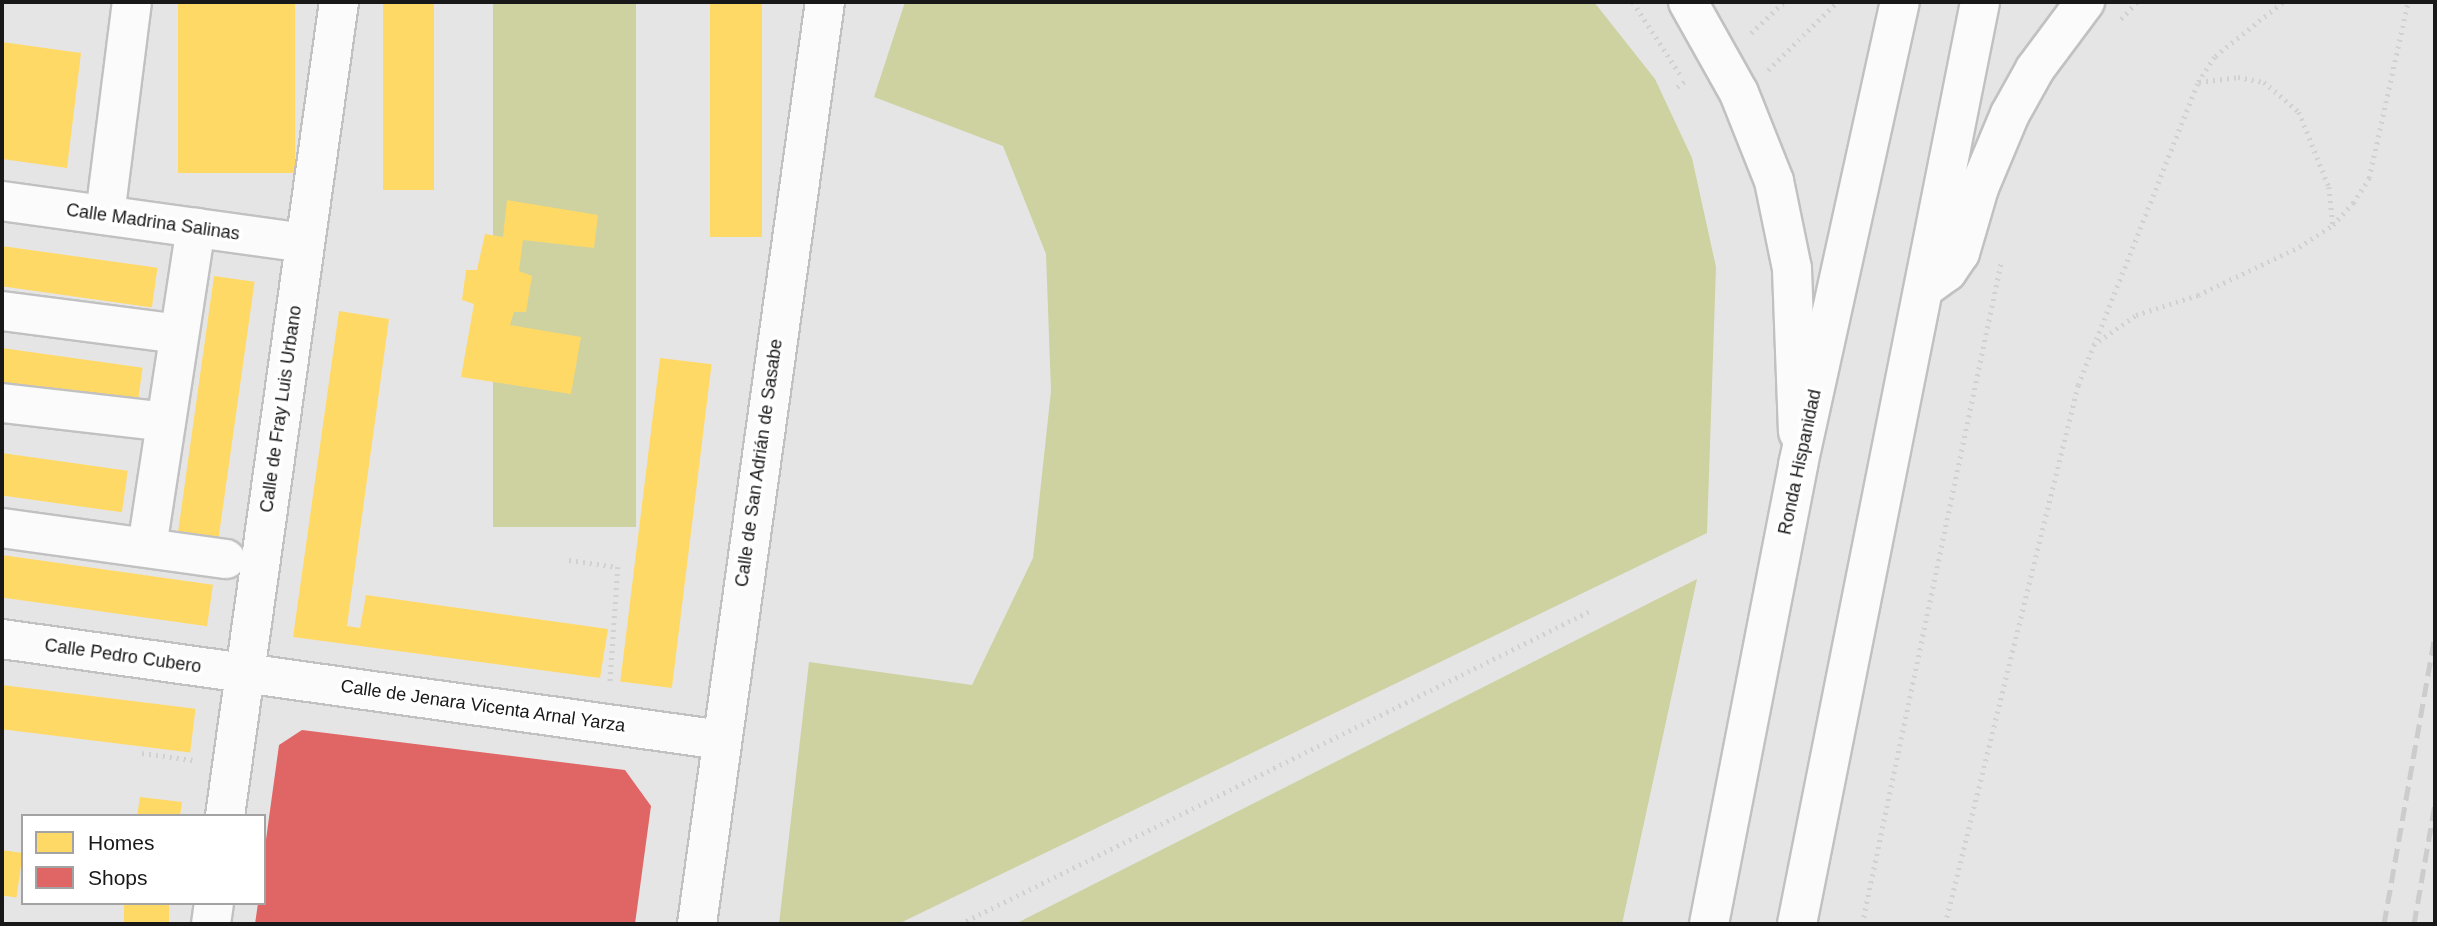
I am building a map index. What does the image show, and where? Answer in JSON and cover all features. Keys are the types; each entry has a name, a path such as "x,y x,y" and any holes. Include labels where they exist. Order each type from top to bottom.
{"main road":[{"path":"105,215 132,2"},
{"name":"Calle de Fray Luis Urbano","path":"226,814 339,2"},
{"name":"Calle de San Adrián de Sasabe","path":"697,924 825,2"},
{"path":"1688,2 1714,41 1758,135 1785,225 1794,308 1798,465"},
{"name":"Ronda Hispanidad","path":"1709,924 1798,465 1900,2"},
{"path":"1797,924 1926,288 1980,2"},
{"path":"1926,288 1947,272 1960,253 1979,188 2010,114 2035,69 2085,2"},
{"name":"Calle Madrina Salinas","path":"2,201 304,243"},
{"path":"147,547 196,228"},
{"path":"2,311 179,334"},
{"path":"2,403 166,422"},
{"path":"2,528 226,559"},
{"name":"Calle Pedro Cubero","path":"2,639 245,673"},
{"name":"Calle de Jenara Vicenta Arnal Yarza","path":"245,673 722,740"},
{"path":"211,924 214,905"}],"path":[{"path":"2112,30 2137,2"},
{"path":"1945,924 2078,384 2198,82 2215,56 2283,2"},
{"path":"2093,345 2136,315 2198,295 2299,247 2333,225 2369,178 2408,2"},
{"path":"2198,82 2238,77 2264,82 2299,112 2329,187 2333,225"},
{"path":"1862,924 2003,253"},
{"path":"569,560 618,567 609,697"},
{"path":"960,924 1592,610"},
{"path":"142,753 197,761"}],"green space":[{"path":"493,2 636,2 636,527 493,527"},
{"path":"905,2 1594,2 1655,79 1692,158 1716,267 1707,533 898,924 779,924 809,662 972,685 1033,558 1051,391 1046,254 1003,146 874,97"},
{"path":"1697,579 1622,924 1015,924"}],"building: Homes":[{"path":"178,2 295,2 295,173 178,173"},
{"path":"383,2 434,2 434,190 383,190"},
{"path":"710,2 762,2 762,237 710,237"},
{"path":"2,42 81,53 67,168 2,159"},
{"path":"507,200 598,215 594,248 523,240 519,271 532,276 526,312 514,312 510,325 581,337 571,394 461,377 474,304 462,300 466,270 477,270 485,234 503,237"},
{"path":"2,246 157,268 152,307 2,286"},
{"path":"214,276 255,282 217,548 177,542"},
{"path":"339,311 389,319 347,626 360,628 366,595 608,629 600,678 293,637"},
{"path":"2,348 143,368 137,409 2,390"},
{"path":"660,358 712,364 672,688 620,682"},
{"path":"2,453 128,471 122,512 2,495"},
{"path":"2,555 213,585 207,626 2,597"},
{"path":"2,685 196,709 190,752 2,729"},
{"path":"140,797 182,802 180,814 137,814"},
{"path":"2,850 21,853 17,897 2,895"},
{"path":"124,905 169,905 169,924 124,924"}],"building: Shops":[{"path":"302,730 625,770 651,806 635,924 255,924 258,905 266,905 266,839 279,745"}],"railway":[{"path":"2384,924 2435,635"},
{"path":"2414,924 2435,804"}]}
